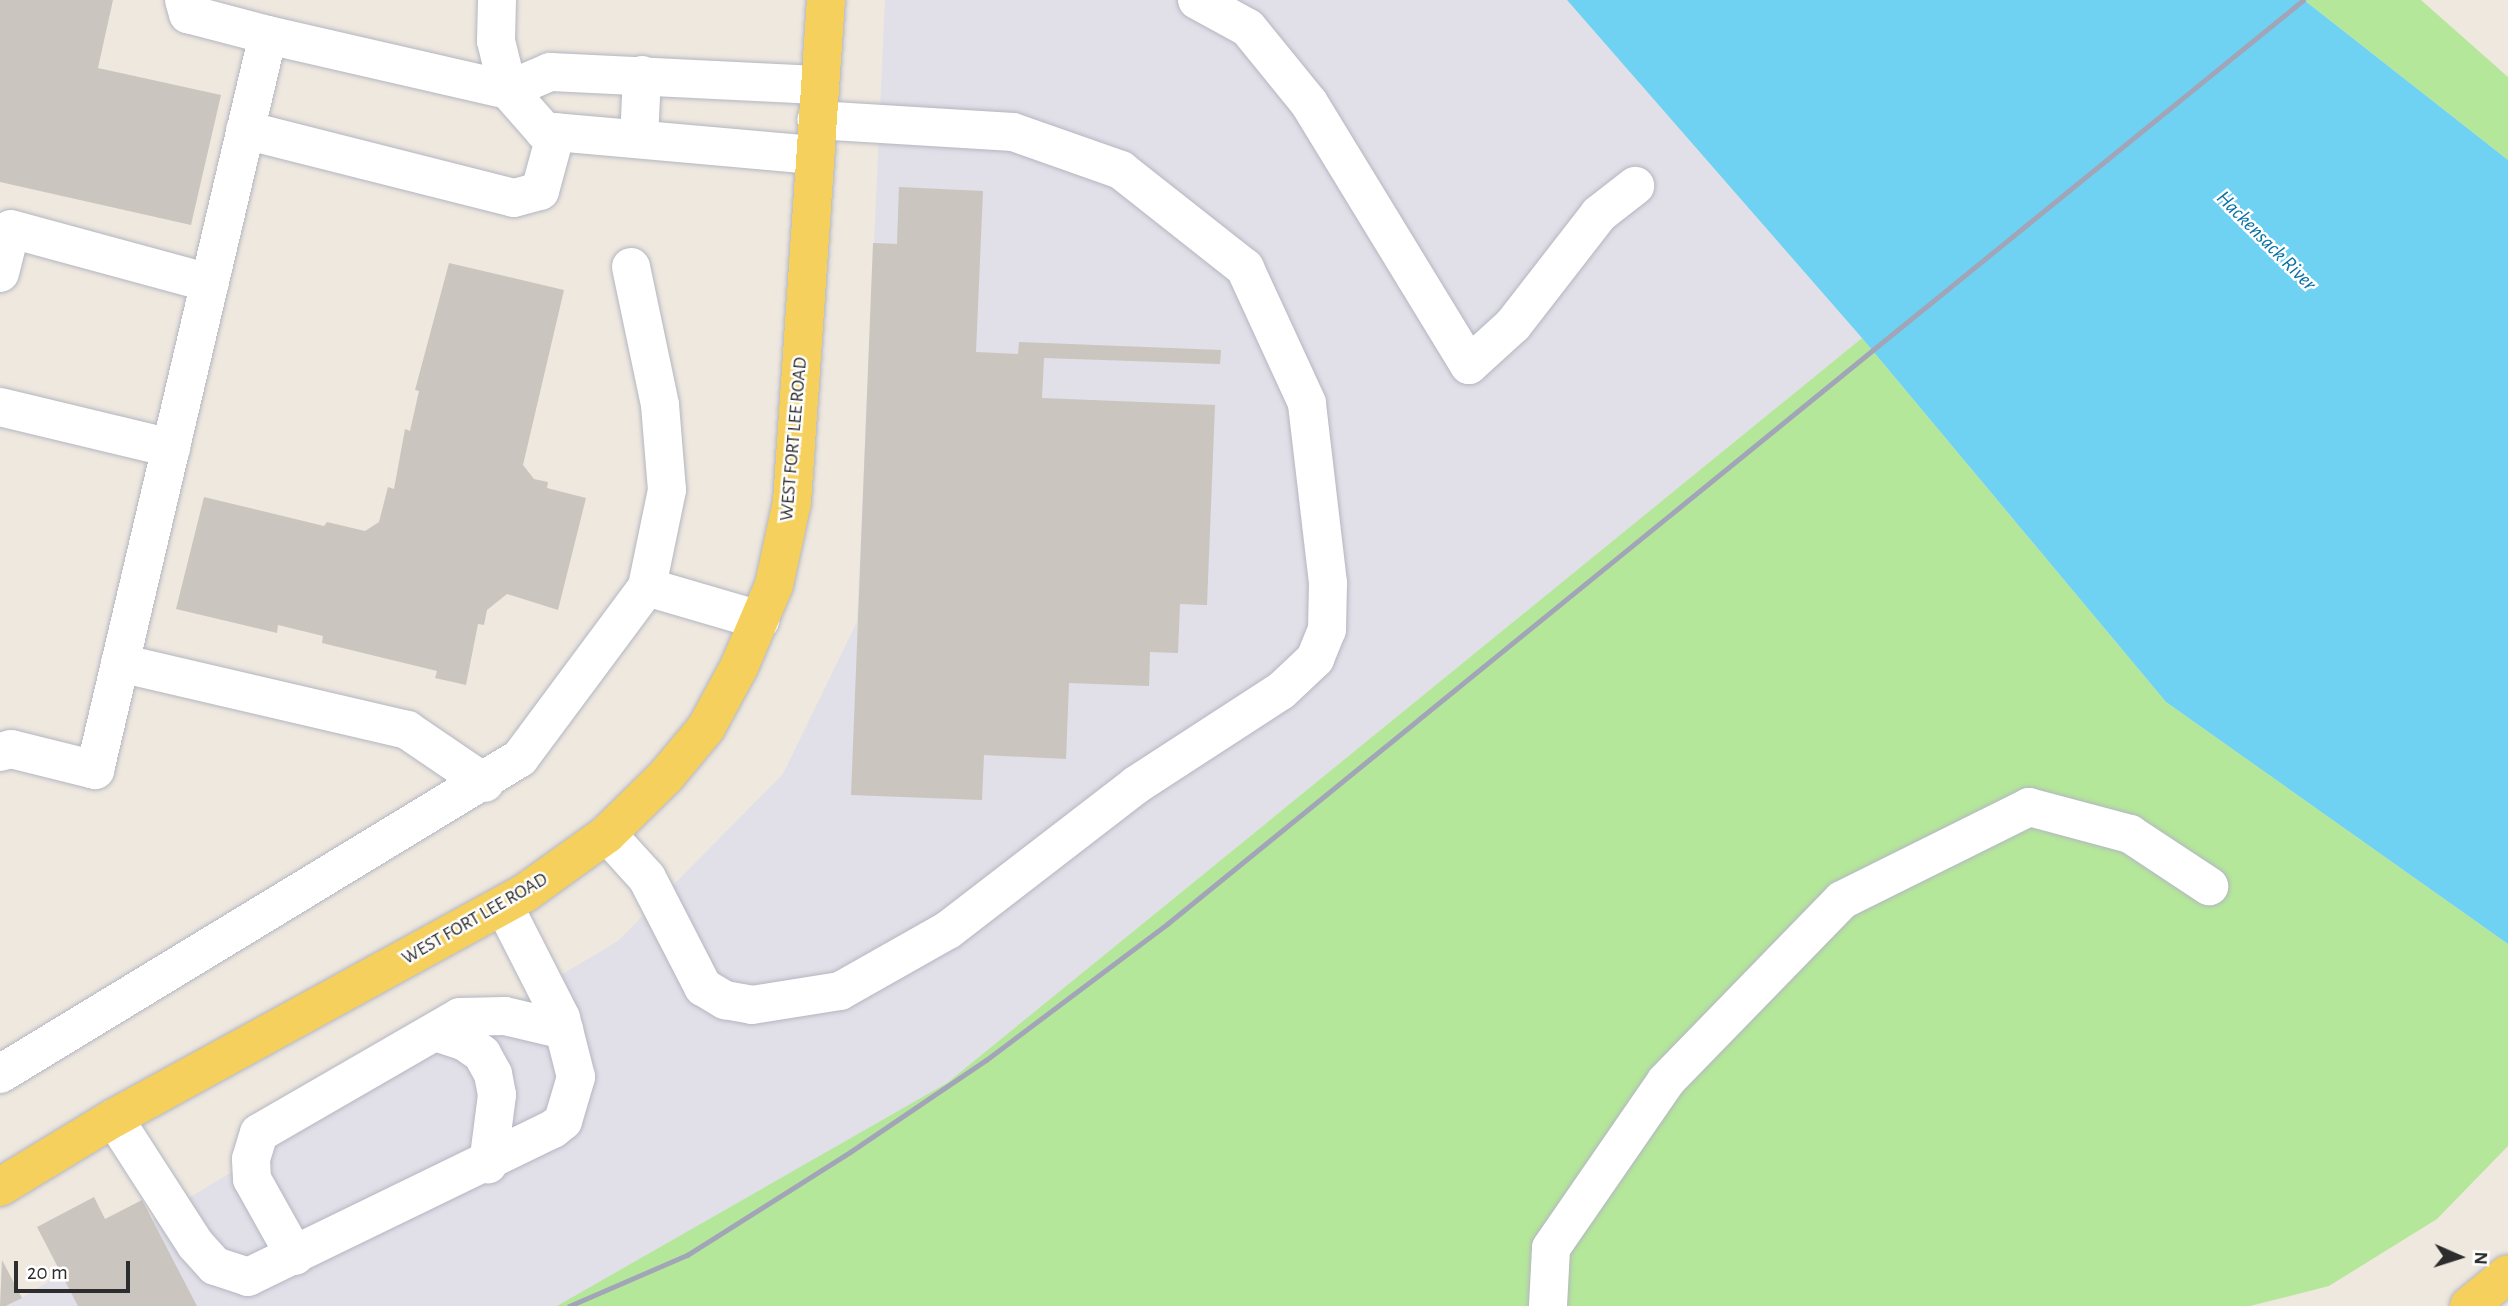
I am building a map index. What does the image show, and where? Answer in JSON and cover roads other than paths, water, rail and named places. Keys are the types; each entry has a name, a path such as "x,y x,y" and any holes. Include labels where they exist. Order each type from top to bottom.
{"main road":[{"name":"WEST FORT LEE ROAD","path":"0,1187 114,1118 504,906 607,834 666,776 706,728 775,585 792,502 826,0"},
{"path":"2469,1306 2508,1273"}],"lane":[{"path":"184,0 188,14 508,90 550,72 642,75 816,120"},
{"path":"497,0 496,41 508,90 544,131 639,139 816,120 1013,132 1121,170 1245,268 1307,403 1328,583 1326,630 1315,659 1281,691 1136,785 948,930 841,991 752,1005 725,1000 703,987 647,878 607,834"},
{"path":"1197,0 1248,28 1309,103 1469,365 1513,325 1599,214 1635,186"},
{"path":"0,752 10,749 95,770 268,35"},
{"path":"639,139 642,75"},
{"path":"245,130 514,198 540,191 556,132"},
{"path":"0,273 12,229 209,283"},
{"path":"0,1074 216,939 485,783 520,758 647,587 667,490 660,405 631,267"},
{"path":"0,407 171,448"},
{"path":"647,587 760,620"},
{"path":"120,663 407,730 485,783"},
{"path":"1548,1306 1552,1248 1665,1081 1842,900 2029,807 2130,834 2209,886"},
{"path":"114,1118 196,1245 215,1266 248,1278 488,1164 563,1121 576,1077 564,1030 504,906"},
{"path":"295,1255 252,1179 251,1159 259,1133 460,1017 505,1016 564,1030"},
{"path":"435,1031 465,1042 482,1054 494,1074 498,1095 488,1164"}],"water":[{"name":"Hackensack River","path":"1567,0 2304,0 2508,160 2508,944 2166,702 1862,338"}],"railway":[{"path":"569,1306 687,1255 850,1152 986,1060 1167,924 2303,0"}]}
